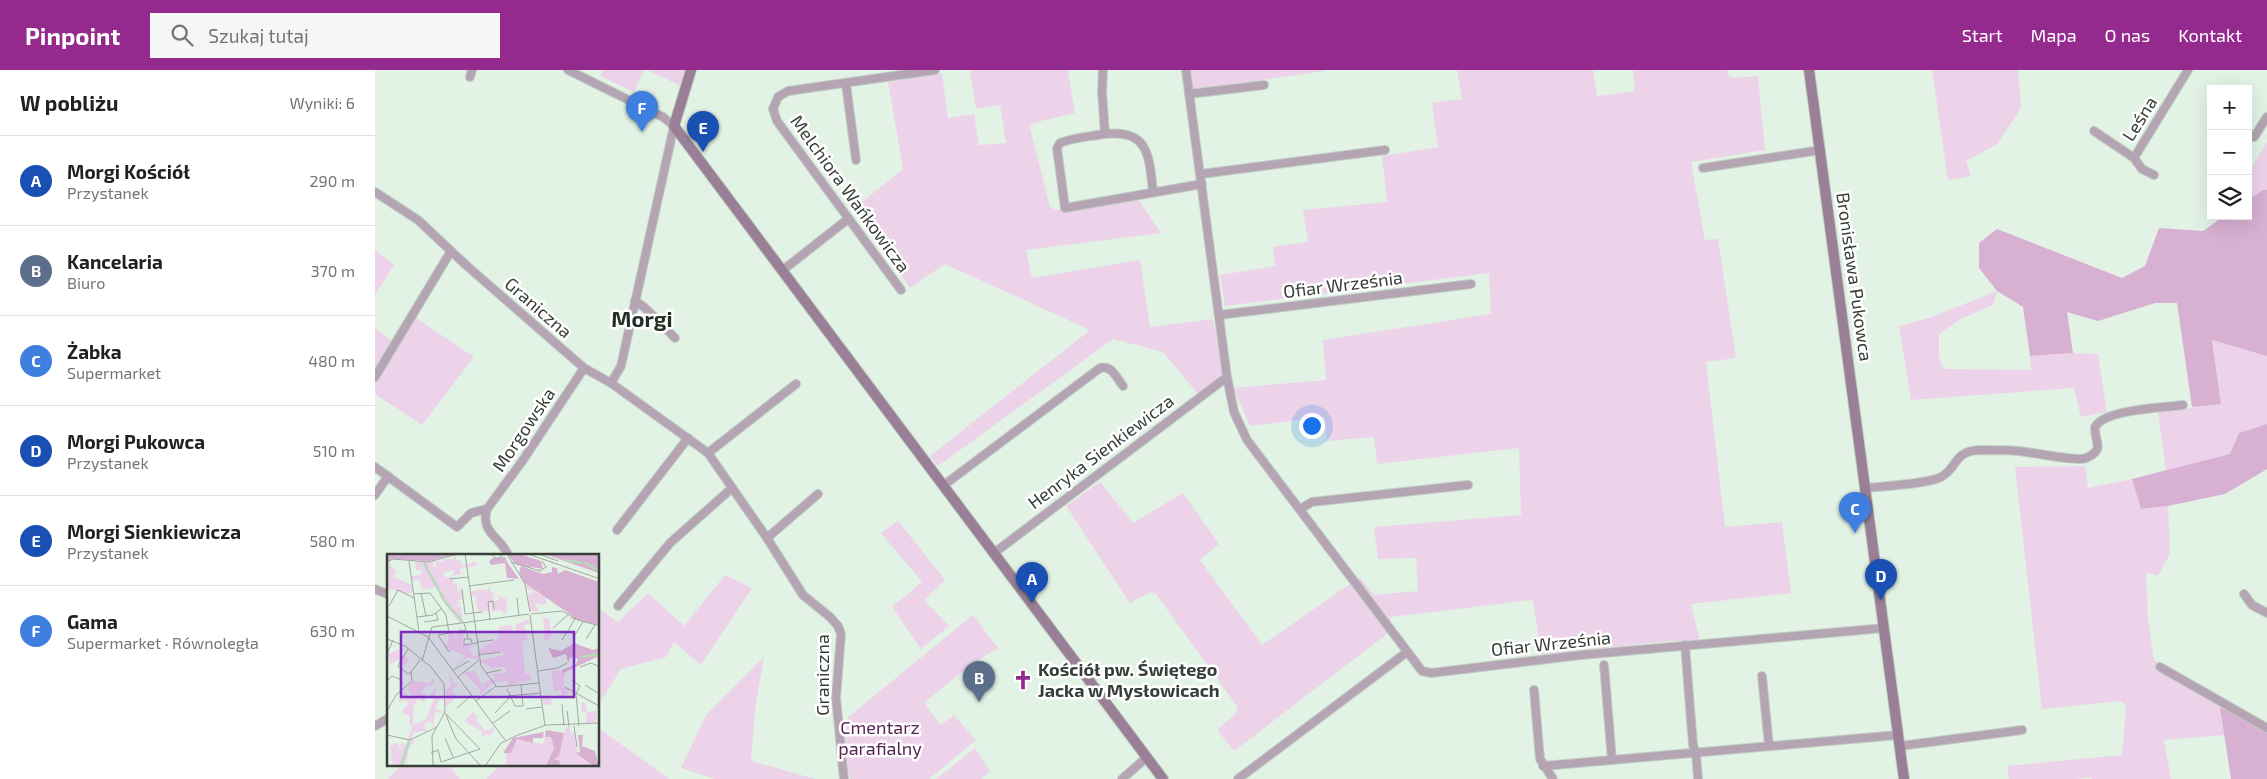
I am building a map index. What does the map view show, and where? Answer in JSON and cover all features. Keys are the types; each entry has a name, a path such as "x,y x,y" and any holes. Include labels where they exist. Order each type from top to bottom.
{"street":[{"path":"611,383 621,366 674,126 691,70"},
{"name":"Melchiora Wańkowicza","path":"901,290 777,121 773,109 777,97 788,91 846,84 901,72 935,70"},
{"path":"1103,70 1101,92 1105,134"},
{"name":"Ofiar Września","path":"1185,70 1201,174 1227,377 1234,412 1247,440 1422,671 1431,673 1522,661 1884,628"},
{"name":"Bronisława Pukowca","path":"1809,70 1904,779"},
{"name":"Leśna","path":"2134,158 2188,70"},
{"path":"572,71 663,117 674,126 1163,779"},
{"name":"Melchiora Wańkowicza","path":"846,84 855,160"},
{"path":"1189,94 1264,85"},
{"path":"2255,137 2267,117"},
{"name":"Leśna","path":"2094,131 2134,158 2141,169 2153,175"},
{"path":"1153,192 1147,151 1141,141 1131,135 1105,134 1060,143 1057,148 1065,208 1202,184"},
{"path":"1201,174 1385,150"},
{"path":"1703,168 1821,150"},
{"name":"Graniczna","path":"375,192 418,220 584,368 611,383 709,453 803,595 838,626 841,634 836,698 844,779"},
{"path":"783,270 848,219"},
{"path":"375,377 451,251"},
{"name":"Ofiar Września","path":"1219,315 1471,284"},
{"path":"635,301 644,307 675,338"},
{"name":"Morgowska","path":"388,476 457,527 471,513 487,508 523,460 584,368"},
{"path":"944,485 1100,368 1110,368 1123,386"},
{"name":"Henryka Sienkiewicza","path":"994,553 1227,377"},
{"path":"709,453 796,384"},
{"path":"1866,488 1935,479 1947,473 1958,457 1968,452 2018,451 2083,459 2096,453 2098,449 2095,427 2108,416 2119,412 2183,405"},
{"path":"617,530 688,438"},
{"path":"375,467 388,476 375,495"},
{"path":"1300,509 1312,502 1468,485"},
{"path":"618,606 670,544 732,488"},
{"path":"767,538 818,494"},
{"path":"487,508 485,517 487,528 505,547 508,554"},
{"path":"375,588 387,594"},
{"path":"2244,594 2252,605 2267,613"},
{"path":"1685,645 1693,745 1696,753 1698,779"},
{"path":"1238,779 1407,652"},
{"path":"1604,665 1612,760"},
{"path":"2160,667 2267,728"},
{"path":"1762,676 1769,746"},
{"path":"1534,690 1540,759 1553,779"},
{"path":"375,726 387,719"},
{"path":"1543,766 1769,746 1899,740 2022,730"},
{"path":"1122,779 1146,758"}],"green space":[{"path":"603,70 644,70 634,92 600,76"},
{"path":"647,70 687,70 681,86"},
{"path":"1068,70 1075,113 1033,123 1030,128 1050,207 1056,210 1138,199 1161,233 1026,250 1032,278 1140,260 1150,327 1213,319 1223,375 1198,394 1163,352 1113,339 938,466 930,456 1090,330 945,264 910,288 855,208 903,169 888,82 942,73 948,118 974,114 979,145 1006,143 1000,105 976,109 970,71"},
{"path":"1191,70 1324,70 1324,71 1193,90"},
{"path":"1457,70 1593,70 1597,96 1635,91 1633,70 1727,70 1728,74 1733,78 1758,76 1765,150 1691,162 1705,240 1718,239 1736,358 1706,362 1725,527 1782,522 1791,593 1691,604 1700,641 1671,641 1541,654 1533,600 1391,617 1387,634 1234,751 1217,730 1237,712 1237,706 1156,594 1150,592 1130,603 1066,506 1100,482 1133,523 1183,493 1219,544 1200,560 1262,645 1360,577 1374,595 1418,591 1416,558 1378,559 1374,527 1521,515 1519,448 1377,464 1374,437 1327,441 1325,417 1250,426 1233,388 1326,380 1323,340 1491,314 1489,273 1225,306 1220,275 1275,266 1273,247 1308,242 1303,210 1387,202 1382,156 1438,147 1432,103 1462,99"},
{"path":"1932,70 2018,70 2021,108 1997,144 1966,161 1971,176 1948,180"},
{"path":"2267,142 2267,190 2263,190 2252,197 2252,175 2252,166"},
{"path":"375,250 394,265 375,295"},
{"path":"1997,291 1993,305 1961,319 1939,334 1939,358 1944,369 2031,370 2030,356 2073,353 2098,354 2107,412 2081,417 2074,388 1911,400 1899,326 1929,318"},
{"path":"410,314 474,357 422,425 375,394 375,328 393,342"},
{"path":"2212,340 2267,356 2267,424 2239,433 2230,454 2166,471 2158,413 2221,403"},
{"path":"2085,466 2088,488 2132,479 2141,509 2168,506 2170,554 2158,576 2146,572 2148,620 2154,660 2220,707 2225,735 2164,740 2171,779 2092,779 2092,777 2077,779 2009,779 2007,766 2122,755 2126,706 2121,701 2042,709 2015,467"},
{"path":"898,521 945,580 924,600 949,626 921,649 892,607 922,582 881,533"},
{"path":"725,575 752,588 701,665 674,642 666,657 621,669 600,702 600,610 618,622 648,593 684,626"},
{"name":"Cmentarz parafialny","path":"973,615 998,648 969,666 924,703 941,725 954,715 976,740 929,779 850,779 842,722"},
{"path":"764,657 755,710 751,761 815,779 715,779 681,768 706,715"},
{"path":"600,729 669,779 486,779 499,766 600,766"},
{"path":"975,748 990,771 981,779 936,779"},
{"path":"400,766 450,766 460,779 388,779"}],"shaded area":[{"path":"2263,190 2267,190 2267,356 2212,340 2221,404 2192,407 2177,303 2155,303 2098,321 2067,312 2073,353 2030,356 2023,307 1997,291 1979,268 1979,243 1997,229 2122,278 2145,266 2159,228 2203,231 2218,220 2252,220 2252,197"},
{"path":"2267,424 2267,469 2225,494 2168,506 2141,509 2132,479 2230,454 2239,433"},
{"path":"2220,707 2267,732 2267,779 2231,779"}],"place":[{"name":"Gama","path":"642,132"},
{"name":"Morgi Sienkiewicza","path":"703,152"},
{"name":"Żabka","path":"1855,533"},
{"name":"Morgi Pukowca","path":"1881,600"},
{"name":"Morgi Kościół","path":"1032,603"},
{"name":"Kościół pw. Świętego Jacka w Mysłowicach","path":"1023,680"},
{"name":"Kancelaria","path":"979,702"}],"district":[{"name":"Morgi","path":"642,319"}]}
